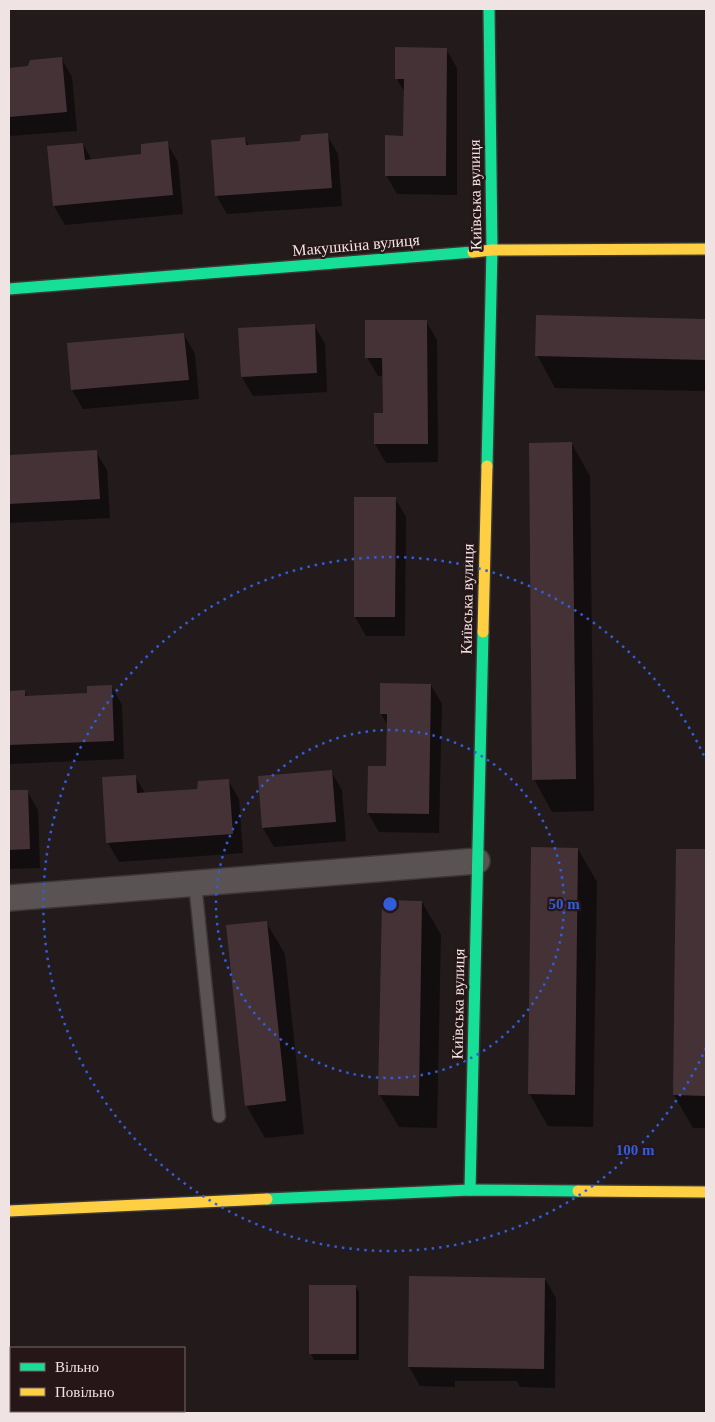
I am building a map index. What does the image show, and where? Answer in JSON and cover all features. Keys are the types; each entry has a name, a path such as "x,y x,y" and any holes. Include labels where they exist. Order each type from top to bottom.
{"street":[{"name":"Київська вулиця","path":"470,1190 492,250 489,9"},
{"name":"Макушкіна вулиця","path":"9,289 492,250 706,249"},
{"path":"9,898 477,861"},
{"path":"9,1211 470,1190 706,1192"}],"lane":[{"path":"194,883 219,1116"}],"building":[{"path":"395,47 447,48 446,176 385,176 385,135 403,136 404,79 395,79"},
{"path":"62,57 67,112 9,117 9,68 28,66 30,60"},
{"path":"328,133 332,188 215,196 211,140 245,137 246,145 300,141 301,135"},
{"path":"168,141 173,195 53,206 47,146 83,143 85,160 141,154 141,144"},
{"path":"536,315 706,319 706,360 535,356"},
{"path":"365,320 427,320 428,444 374,444 374,413 383,413 382,358 365,358"},
{"path":"315,324 317,373 241,377 238,328"},
{"path":"184,333 189,380 71,390 67,343"},
{"path":"572,442 576,779 532,780 529,443"},
{"path":"97,450 100,499 9,504 9,455"},
{"path":"354,497 396,497 395,617 354,617"},
{"path":"380,683 431,684 429,814 367,813 368,766 386,766 387,714 380,714"},
{"path":"112,685 114,741 9,745 9,691 25,690 25,696 87,693 87,686"},
{"path":"332,770 336,822 262,828 258,776"},
{"path":"136,775 137,793 197,789 198,781 229,779 233,834 106,843 102,777"},
{"path":"9,790 28,790 30,849 9,850"},
{"path":"531,847 578,848 575,1095 528,1094"},
{"path":"676,849 706,849 706,1096 673,1095"},
{"path":"382,900 422,901 419,1096 378,1095"},
{"path":"267,921 286,1101 245,1106 226,925"},
{"path":"409,1276 545,1278 544,1369 408,1367"},
{"path":"309,1285 356,1285 356,1354 309,1354"},
{"path":"119,1412 159,1412 159,1413"}],"traffic: fast":[{"path":"487,466 492,250 489,9"},
{"path":"9,289 473,252"},
{"path":"470,1190 483,632"},
{"path":"267,1199 470,1190 578,1191"}],"traffic: slow":[{"path":"473,252 492,250 706,249"},
{"path":"483,632 487,466"},
{"path":"578,1191 706,1192"},
{"path":"9,1211 267,1199"}]}
